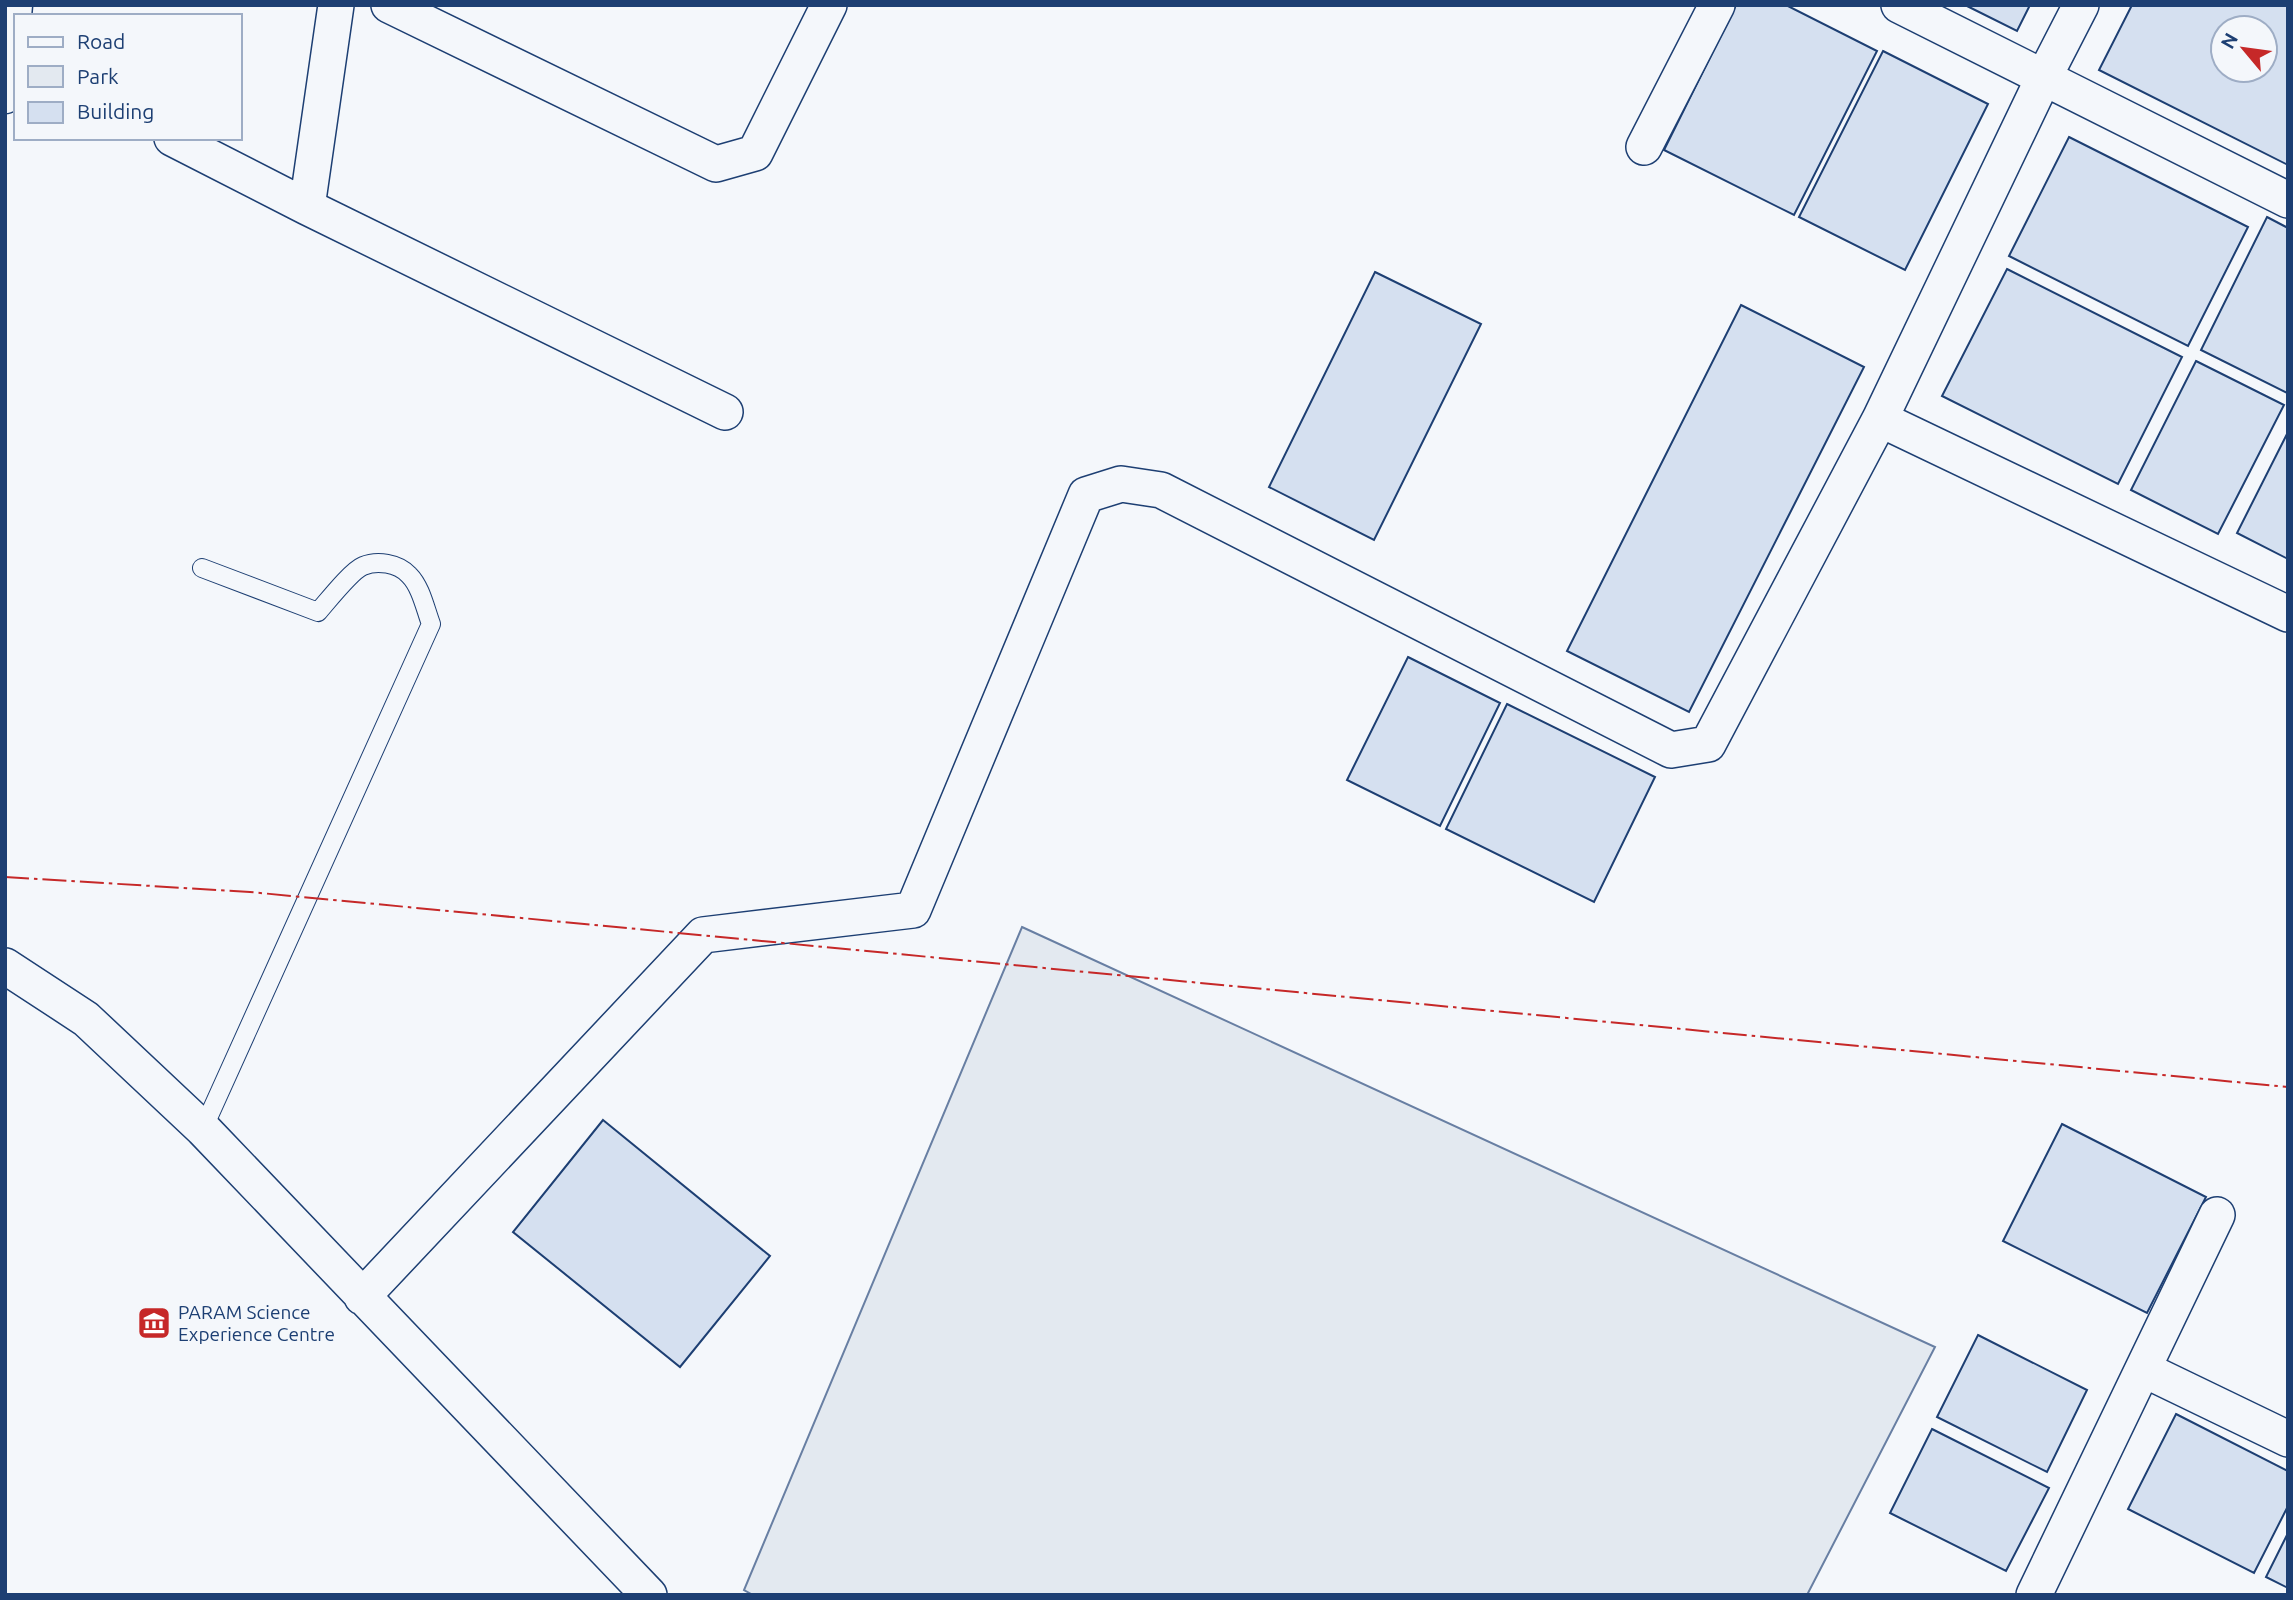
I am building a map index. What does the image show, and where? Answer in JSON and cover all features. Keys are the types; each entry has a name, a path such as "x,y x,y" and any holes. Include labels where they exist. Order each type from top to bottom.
{"main road":[{"path":"5,94 13,5"}],"street":[{"path":"307,207 336,5"},
{"path":"390,5 716,164 755,153 829,5"},
{"path":"1644,147 1717,5"},
{"path":"1899,5 2288,200"},
{"path":"362,1297 703,936 913,910 1086,495 1121,484 1161,490 1671,750 1708,744 1881,419 2081,5"},
{"path":"176,140 725,412"},
{"path":"1881,419 2288,614"},
{"path":"5,966 86,1019 203,1129 649,1595"},
{"path":"2034,1595 2217,1215"},
{"path":"2143,1369 2288,1439"}],"lane":[{"path":"202,568 318,612 362,566 386,562 408,574 421,595 431,624 203,1129"}],"green space":[{"path":"1022,927 1935,1347 1807,1595 753,1595 744,1590"}],"building":[{"path":"1736,5 1786,5 1877,51 1794,215 1664,150"},
{"path":"1965,5 2030,5 2017,31"},
{"path":"2132,5 2288,5 2288,165 2099,70"},
{"path":"1883,51 1988,104 1905,270 1799,217"},
{"path":"2069,137 2248,227 2188,346 2009,256"},
{"path":"2267,217 2288,228 2287,393 2201,350"},
{"path":"2007,269 2182,357 2118,484 1942,396"},
{"path":"1375,272 1481,324 1374,540 1269,487"},
{"path":"1741,305 1864,367 1689,712 1567,651"},
{"path":"2196,361 2284,405 2218,534 2131,490"},
{"path":"2288,432 2288,559 2237,533"},
{"path":"1408,657 1500,703 1440,826 1347,780"},
{"path":"1507,704 1655,777 1594,902 1446,829"},
{"path":"603,1120 770,1256 680,1367 513,1232"},
{"path":"2062,1124 2206,1197 2147,1313 2003,1241"},
{"path":"1978,1335 2087,1390 2047,1472 1937,1417"},
{"path":"2176,1414 2288,1471 2288,1506 2254,1573 2128,1509"},
{"path":"1932,1429 2049,1488 2006,1571 1890,1513"},
{"path":"2288,1533 2288,1588 2266,1577"}],"power":[{"path":"5,877 250,892 2288,1087"}],"place":[{"name":"PARAM Science Experience Centre","path":"154,1323"}]}
